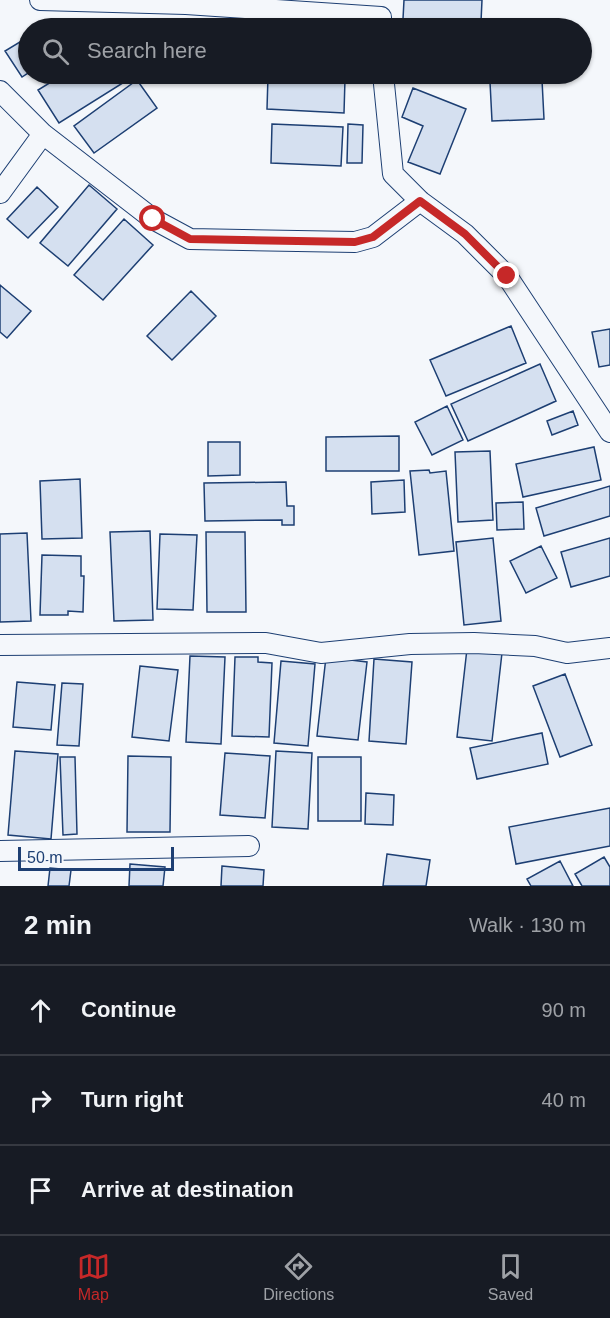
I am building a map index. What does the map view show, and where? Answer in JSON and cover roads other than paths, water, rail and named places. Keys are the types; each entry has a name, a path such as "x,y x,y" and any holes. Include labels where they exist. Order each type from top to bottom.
{"street":[{"path":"40,0 186,4 382,15"},
{"path":"384,84 393,174 420,201 465,234 507,276 610,432"},
{"path":"0,91 44,134 153,219 190,239 355,242 373,237 420,201"},
{"path":"0,193 44,134"},
{"path":"0,645 266,643 321,652 431,644 535,646 567,652 610,648"},
{"path":"0,851 249,846"}]}
